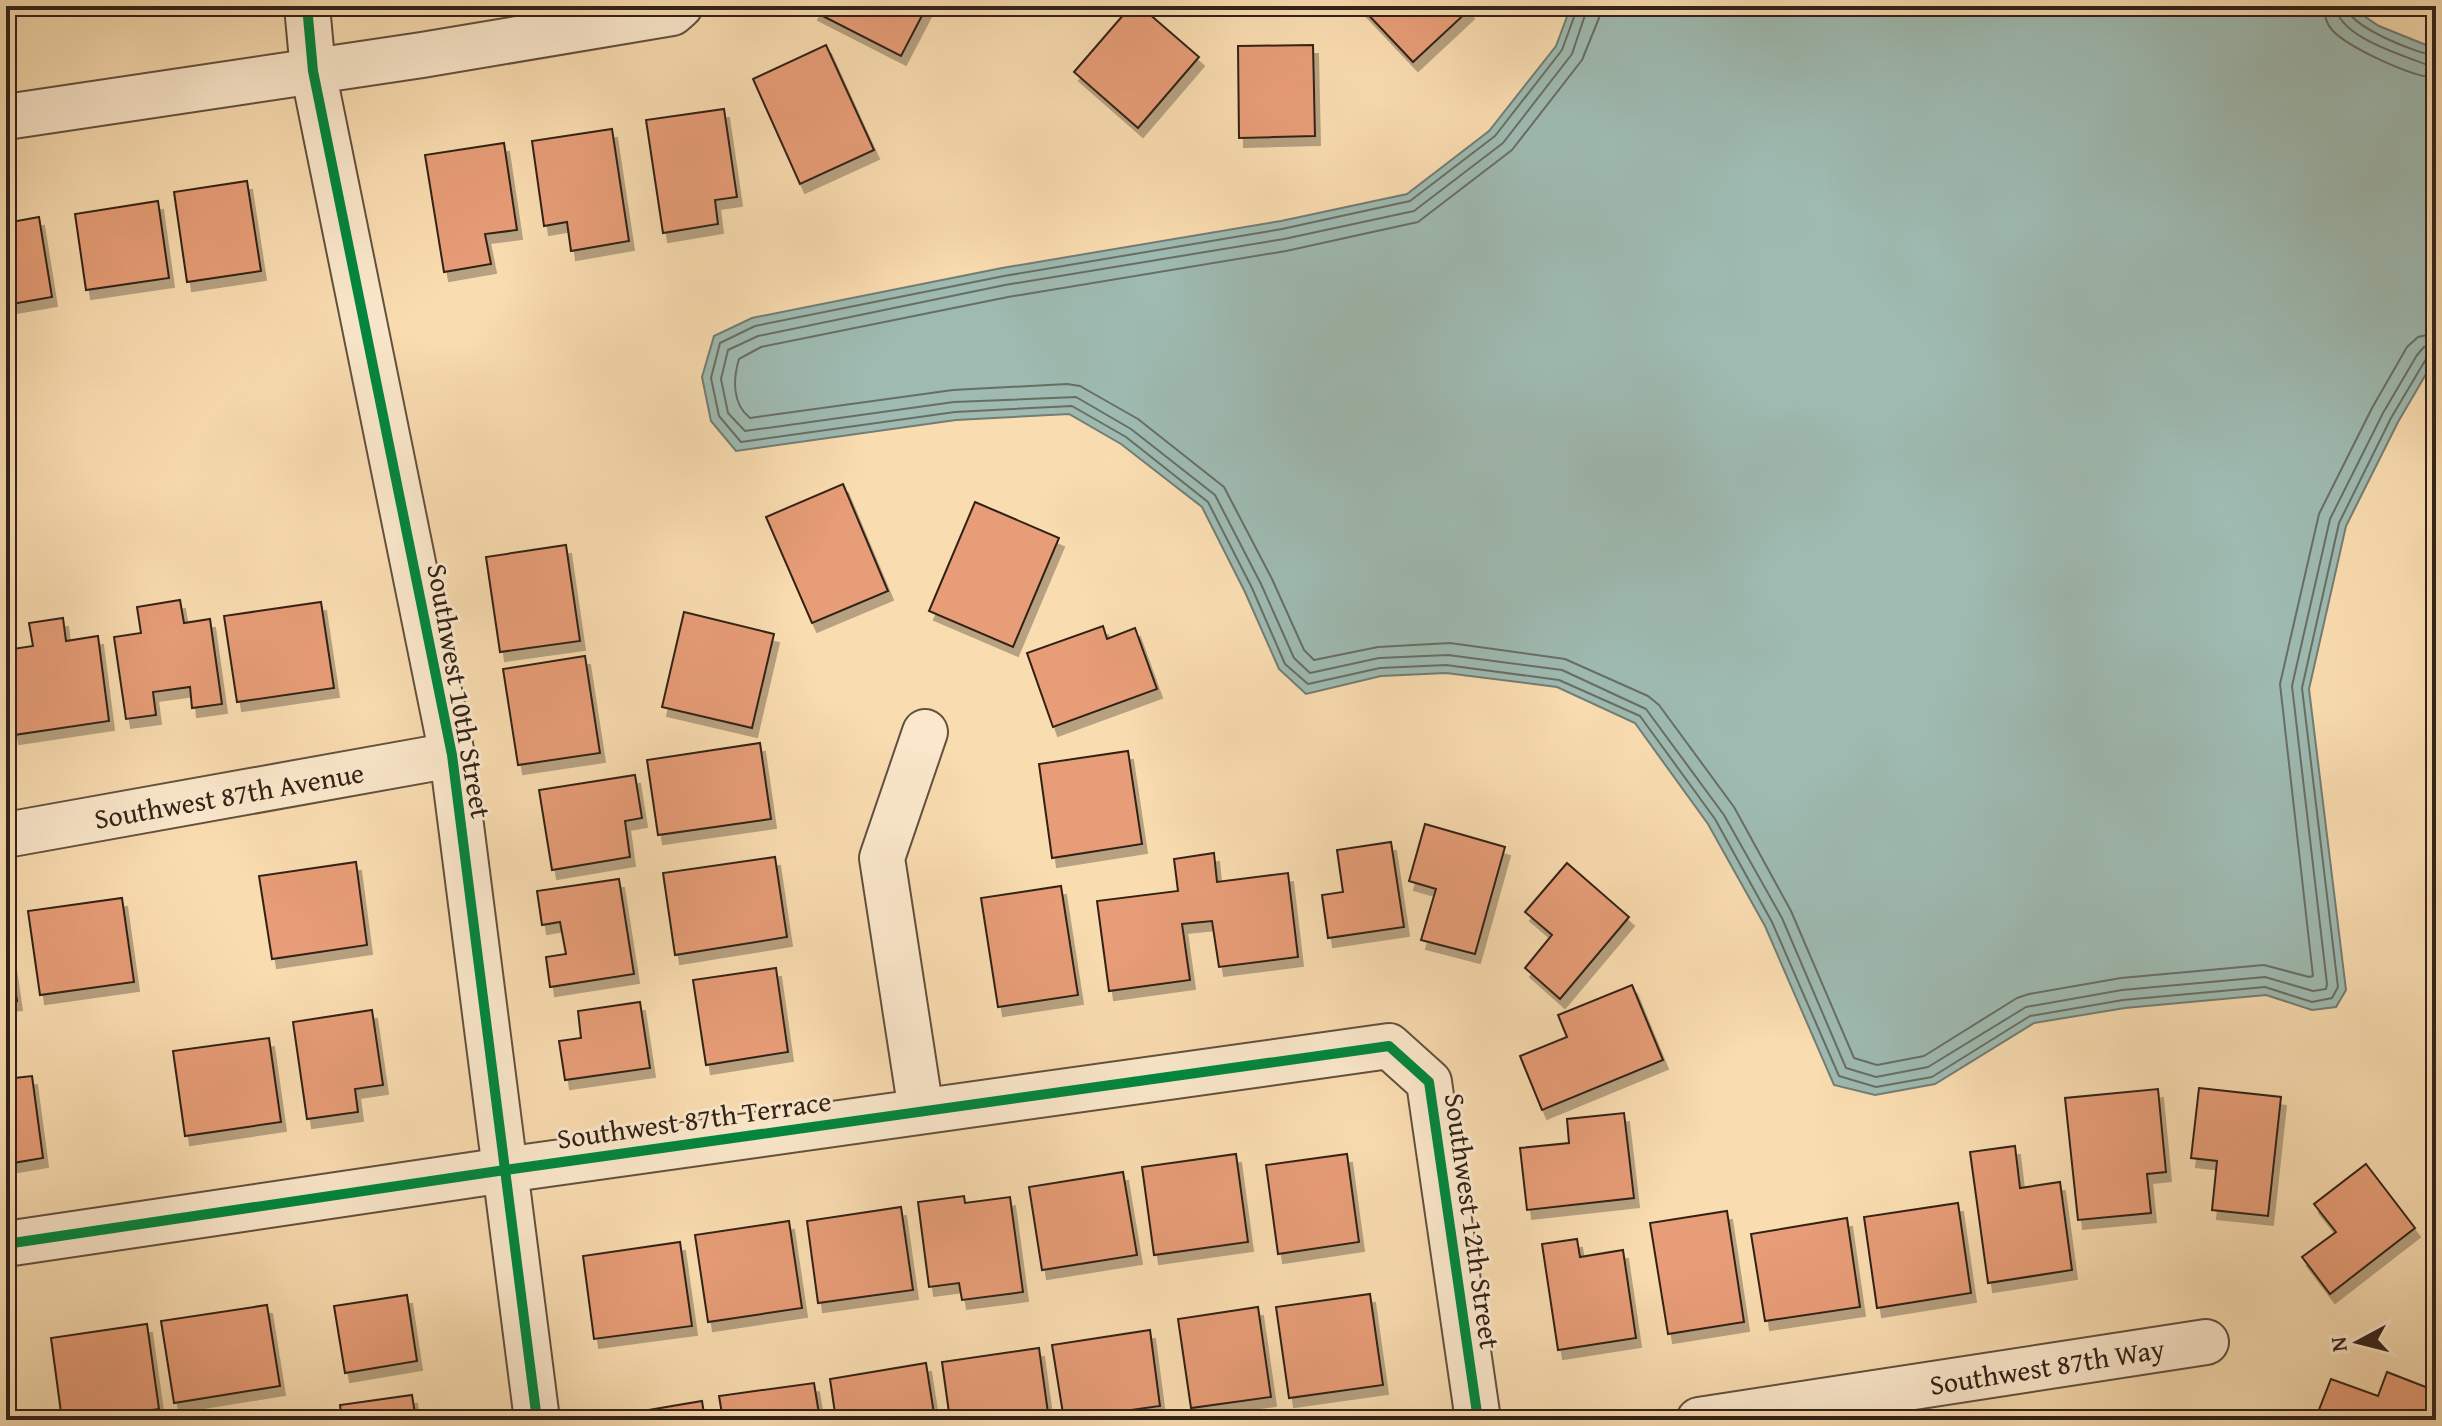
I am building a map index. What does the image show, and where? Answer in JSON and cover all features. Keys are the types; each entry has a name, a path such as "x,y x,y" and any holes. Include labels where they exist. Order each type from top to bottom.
{"street":[{"name":"Southwest 10th Street","path":"307,6 313,71 452,755 537,1420"},
{"path":"6,117 672,13 680,6"},
{"path":"921,1111 882,858 925,732"},
{"name":"Southwest 87th Avenue","path":"6,835 452,755"},
{"name":"Southwest 87th Terrace","path":"6,1244 505,1170 1389,1046"},
{"name":"Southwest 12th Street","path":"1389,1046 1429,1082 1478,1420"},
{"name":"Southwest 87th Way","path":"1699,1420 2206,1342"}],"water":[{"path":"1571,6 2349,6 2379,26 2436,49 2436,357 2398,422 2346,526 2309,689 2346,990 2336,1007 2312,1010 2266,995 2125,1008 2034,1023 1935,1084 1875,1095 1834,1085 1765,926 1708,824 1635,723 1557,687 1446,673 1381,676 1306,694 1279,669 1202,507 1121,444 1069,414 956,420 736,451 711,421 702,377 714,336 752,318 1002,268 1281,221 1407,194 1489,131 1556,46"}],"building":[{"path":"816,6 927,6 901,56 813,11"},
{"path":"1131,6 1140,6 1199,57 1138,128 1074,72"},
{"path":"1360,6 1466,6 1469,10 1413,62"},
{"path":"826,45 874,150 800,184 753,79"},
{"path":"1313,45 1315,136 1239,138 1238,46"},
{"path":"724,109 737,197 715,200 718,224 663,233 646,120"},
{"path":"612,129 629,241 571,251 567,222 544,226 532,141"},
{"path":"504,143 517,230 485,234 491,264 444,272 425,155"},
{"path":"247,181 261,271 187,282 174,192"},
{"path":"158,201 169,278 86,290 75,214"},
{"path":"39,217 52,297 6,305 6,223"},
{"path":"843,484 888,591 812,623 766,517"},
{"path":"975,502 1059,538 1013,647 929,611"},
{"path":"566,545 580,641 500,652 486,557"},
{"path":"180,600 184,623 210,619 222,704 192,708 190,687 153,692 156,715 126,719 114,637 141,633 137,607"},
{"path":"321,602 334,688 237,702 224,616"},
{"path":"684,612 774,634 752,728 662,707"},
{"path":"63,618 66,641 98,636 109,721 14,735 6,680 6,650 33,646 29,623"},
{"path":"1103,626 1107,639 1135,628 1157,689 1053,727 1027,653"},
{"path":"585,656 600,753 518,765 503,669"},
{"path":"760,743 771,819 658,835 647,760"},
{"path":"1128,751 1142,844 1052,858 1039,764"},
{"path":"635,775 642,818 625,821 630,857 552,870 539,790"},
{"path":"1425,824 1505,847 1475,954 1421,940 1436,889 1409,881"},
{"path":"1391,842 1404,927 1328,938 1322,895 1343,892 1337,850"},
{"path":"1214,853 1217,882 1288,873 1298,957 1219,967 1212,921 1182,924 1190,980 1109,991 1097,901 1178,891 1174,859"},
{"path":"775,857 787,937 675,955 663,873"},
{"path":"356,862 367,945 272,959 259,876"},
{"path":"1567,863 1629,917 1560,999 1525,968 1552,935 1525,912"},
{"path":"619,879 634,974 550,987 546,957 566,954 560,922 542,925 537,891"},
{"path":"1061,886 1078,995 998,1007 981,898"},
{"path":"122,898 134,982 40,995 28,911"},
{"path":"6,928 17,1001 6,1002"},
{"path":"776,968 788,1052 706,1065 693,980"},
{"path":"1632,985 1663,1060 1542,1110 1520,1056 1567,1037 1558,1015"},
{"path":"640,1002 650,1068 565,1080 559,1041 581,1038 578,1011"},
{"path":"372,1010 383,1085 355,1089 358,1112 307,1119 293,1022"},
{"path":"269,1038 281,1122 185,1136 173,1051"},
{"path":"32,1076 43,1158 13,1163 10,1143 6,1144 6,1079"},
{"path":"2199,1088 2281,1097 2268,1216 2212,1210 2217,1161 2191,1158"},
{"path":"2158,1089 2166,1172 2147,1174 2151,1213 2078,1220 2065,1098"},
{"path":"1624,1113 1634,1198 1527,1210 1520,1148 1569,1143 1567,1119"},
{"path":"2015,1146 2020,1188 2060,1182 2072,1270 1988,1283 1970,1152"},
{"path":"1236,1154 1248,1242 1154,1255 1142,1167"},
{"path":"1347,1154 1359,1242 1278,1254 1266,1165"},
{"path":"2366,1164 2415,1228 2330,1294 2302,1257 2336,1232 2314,1204"},
{"path":"1123,1172 1137,1255 1042,1270 1029,1187"},
{"path":"964,1196 965,1203 1010,1197 1023,1292 962,1300 959,1283 929,1287 918,1202"},
{"path":"1958,1203 1971,1293 1877,1308 1864,1217"},
{"path":"901,1207 913,1290 818,1303 807,1221"},
{"path":"1727,1211 1744,1322 1668,1334 1650,1223"},
{"path":"1847,1218 1860,1307 1765,1321 1751,1234"},
{"path":"789,1221 802,1308 708,1322 695,1235"},
{"path":"1577,1239 1580,1257 1623,1250 1636,1338 1558,1350 1542,1244"},
{"path":"680,1242 692,1326 594,1339 583,1256"},
{"path":"1370,1294 1383,1385 1289,1398 1276,1307"},
{"path":"407,1295 417,1361 345,1373 334,1306"},
{"path":"267,1305 280,1386 174,1403 161,1321"},
{"path":"1258,1307 1271,1397 1191,1408 1178,1319"},
{"path":"147,1324 159,1409 62,1420 51,1338"},
{"path":"1150,1330 1160,1406 1109,1413 1110,1420 1064,1420 1052,1345"},
{"path":"1039,1348 1049,1420 950,1420 942,1362"},
{"path":"926,1363 935,1420 836,1420 830,1379"},
{"path":"2387,1372 2436,1391 2436,1405 2430,1420 2315,1420 2331,1379 2378,1396"},
{"path":"814,1383 820,1420 723,1420 719,1396"},
{"path":"412,1395 416,1420 342,1420 340,1405"},
{"path":"702,1401 705,1420 608,1420 607,1417"}],"cycle path":[{"path":"307,6 313,71 452,755 537,1420"},
{"path":"6,1244 505,1170 1389,1046 1429,1082 1478,1420"}]}
